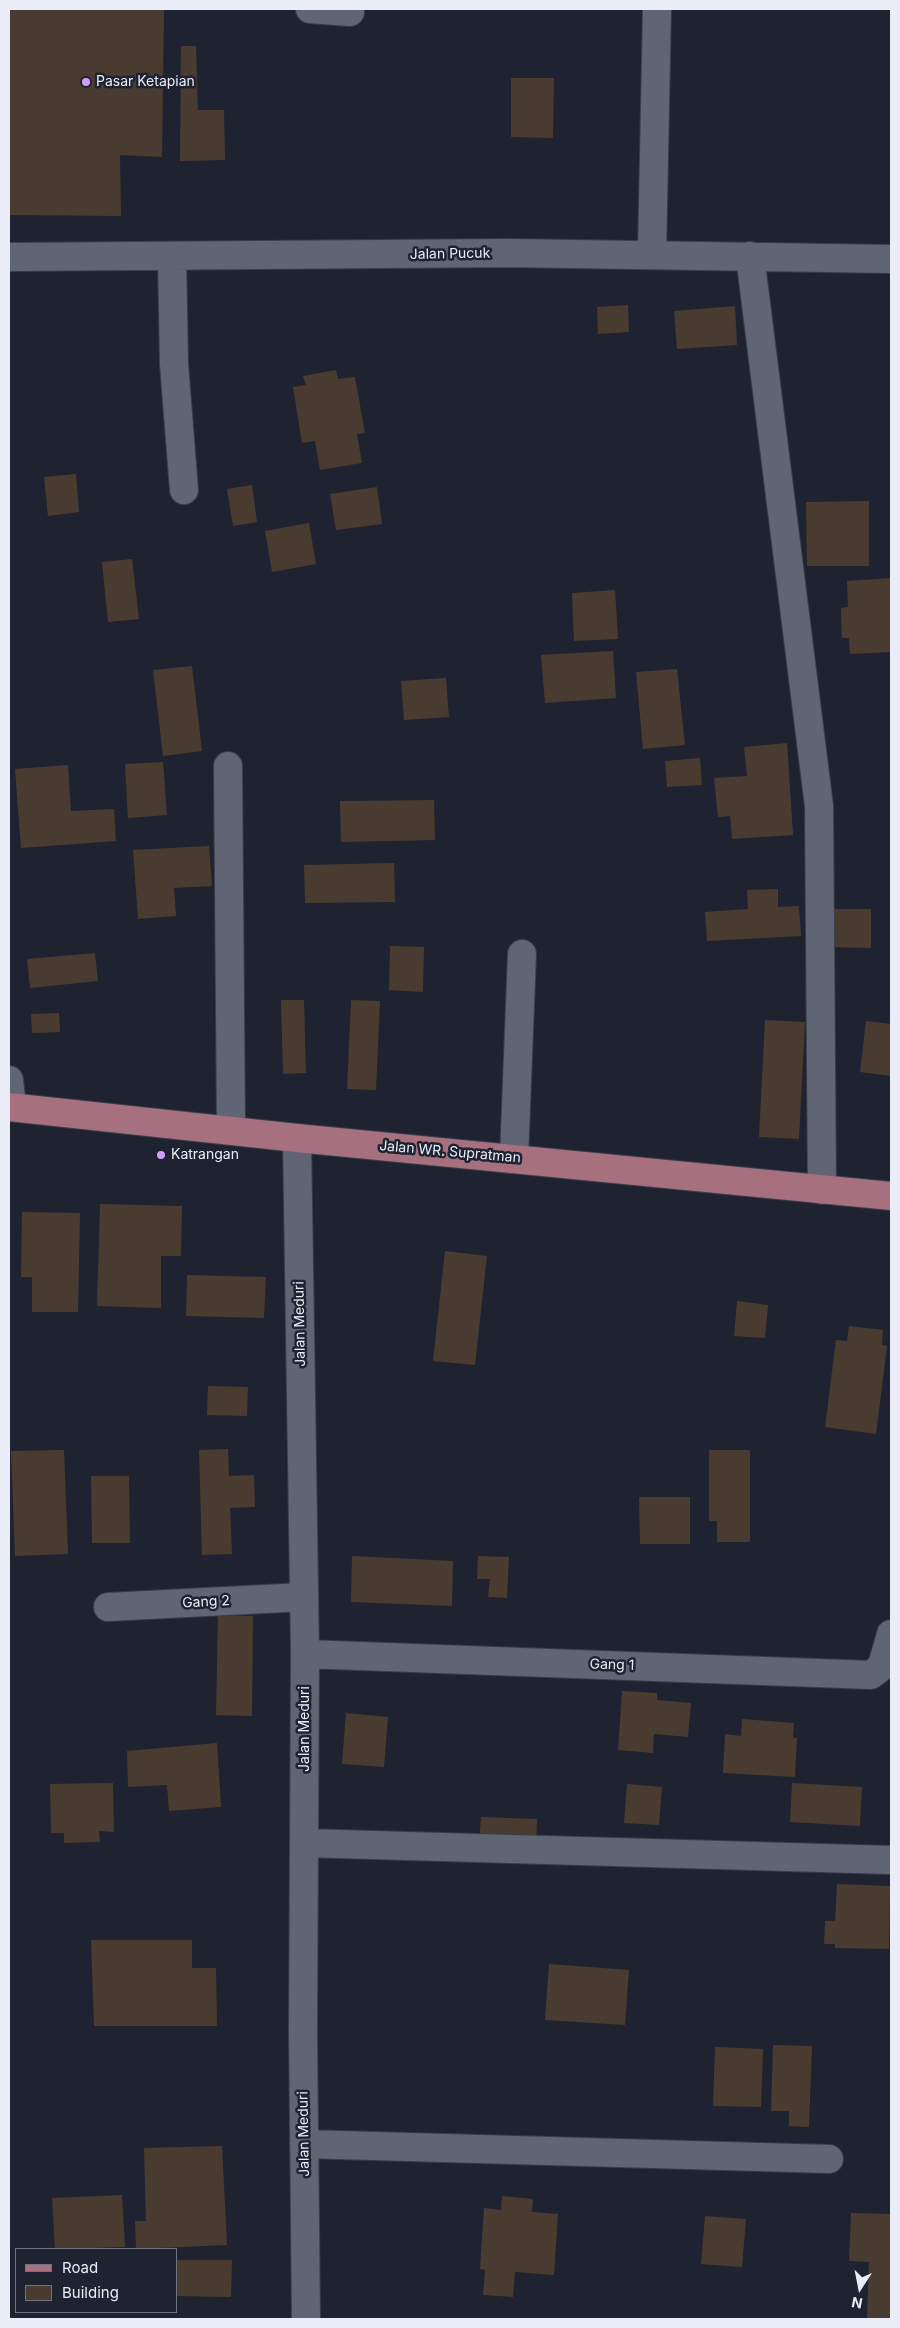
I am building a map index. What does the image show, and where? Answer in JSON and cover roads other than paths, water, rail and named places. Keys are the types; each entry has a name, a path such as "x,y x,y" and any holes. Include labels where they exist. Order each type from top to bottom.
{"main road":[{"name":"Jalan WR. Supratman","path":"10,1107 297,1138 891,1196"}],"street":[{"path":"310,9 350,12"},
{"path":"652,254 657,9"},
{"name":"Jalan Pucuk","path":"9,257 508,253 891,259"},
{"path":"172,256 174,364 184,490"},
{"path":"750,256 819,806 822,1190"},
{"path":"228,766 231,1130"},
{"path":"514,1158 522,954"},
{"path":"9,1080 10,1107"},
{"name":"Jalan Meduri","path":"297,1138 305,1654 304,2144 306,2319"},
{"name":"Gang 2","path":"108,1607 304,1597"},
{"name":"Gang 1","path":"305,1654 871,1675 880,1668 883,1662 891,1634"},
{"path":"304,1843 891,1860"},
{"path":"304,2144 829,2158"}],"place":[{"name":"Pasar Ketapian","path":"86,82"},
{"name":"Katrangan","path":"161,1155"}]}
